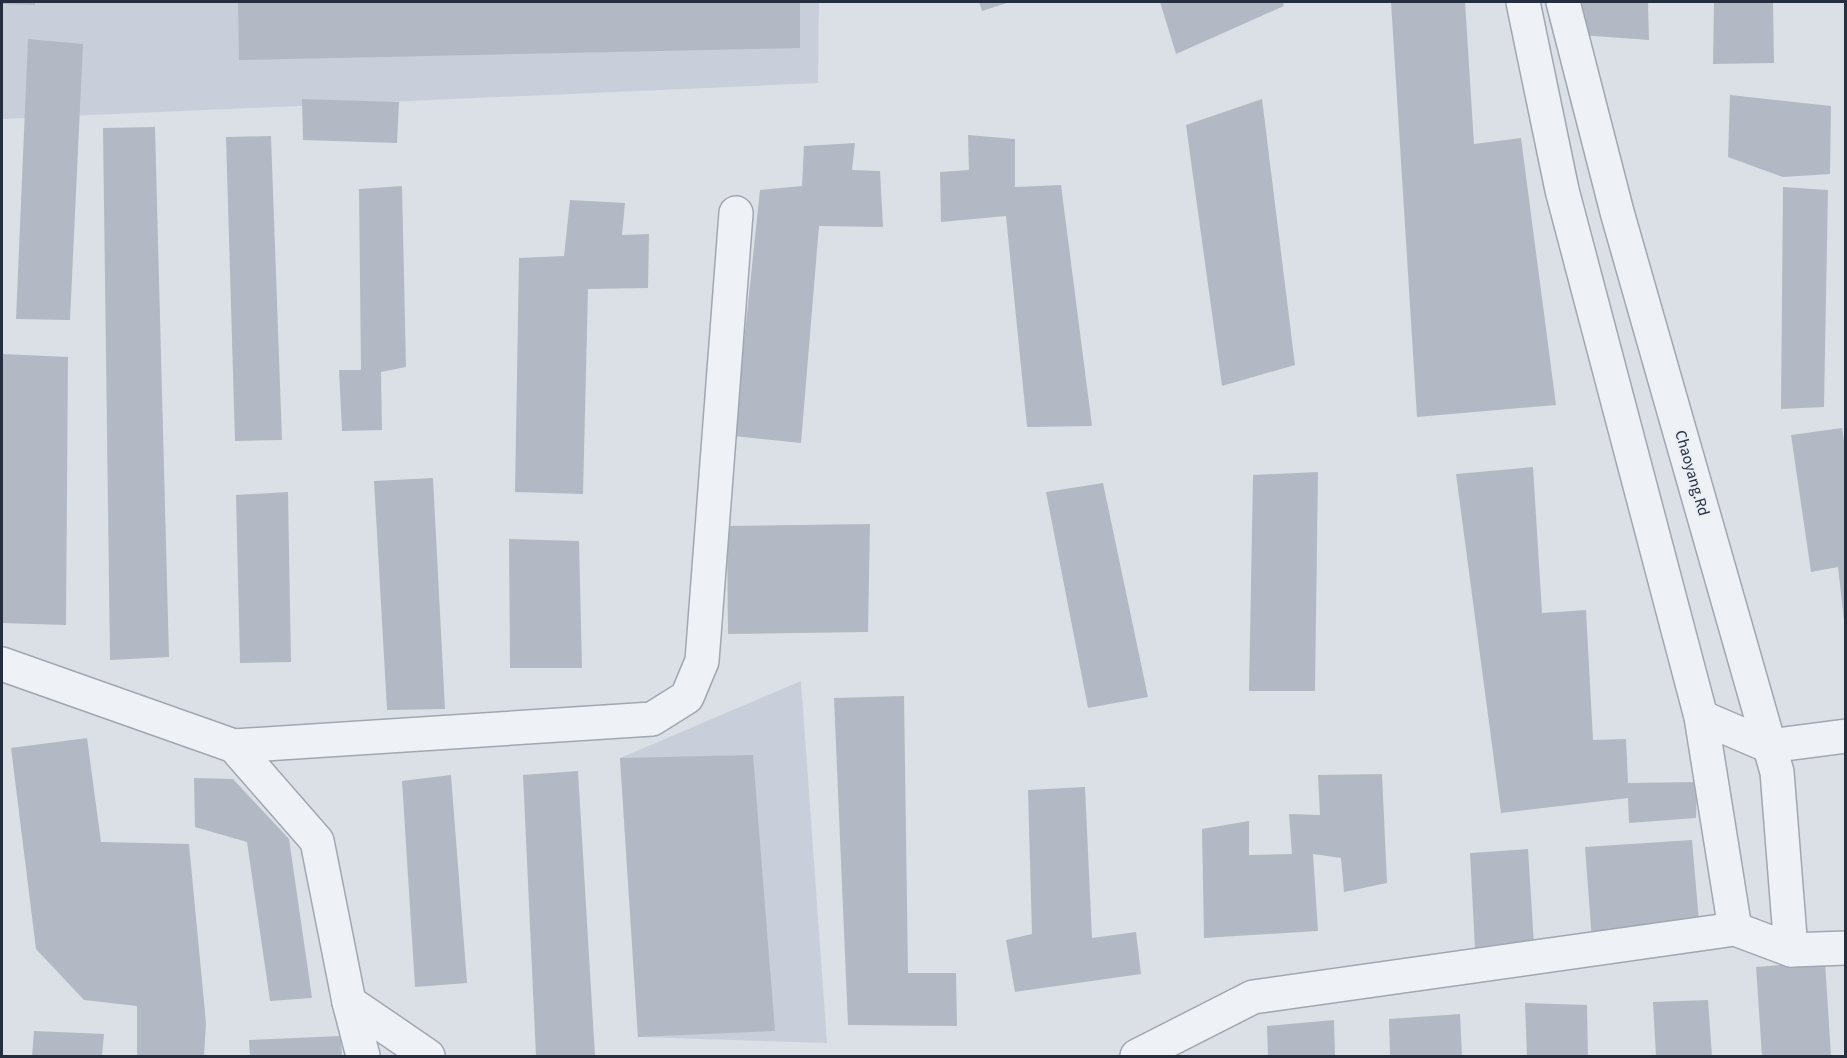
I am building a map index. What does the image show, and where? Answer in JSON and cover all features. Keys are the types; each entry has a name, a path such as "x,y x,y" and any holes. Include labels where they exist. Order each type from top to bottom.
{"street":[{"path":"1523,2 1562,190 1701,717 1735,929"},
{"name":"Chaoyang.Rd","path":"1563,2 1617,212 1777,772 1791,950"},
{"path":"2,664 234,746 652,719 687,698 702,661 736,213"},
{"path":"1701,717 1769,746 1845,736"},
{"path":"234,746 317,841 349,1002 363,1056"},
{"path":"1137,1056 1253,997 1735,929 1791,950 1845,948"},
{"path":"349,1002 428,1056"}],"shaded area":[{"path":"2,2 819,2 818,83 2,119"},
{"path":"801,681 827,1043 638,1037 620,758"}],"building":[{"path":"2,2 35,2 35,5 2,4"},
{"path":"238,2 800,2 800,48 239,60"},
{"path":"979,2 1010,2 982,11"},
{"path":"1160,2 1283,2 1284,6 1176,54"},
{"path":"1391,2 1465,2 1474,144 1521,138 1556,405 1417,417"},
{"path":"1578,2 1648,2 1649,40 1580,35"},
{"path":"1714,2 1773,2 1774,63 1713,64"},
{"path":"28,39 83,44 70,320 16,319"},
{"path":"1730,95 1831,106 1830,174 1783,177 1728,157"},
{"path":"302,99 399,102 397,143 303,140"},
{"path":"1262,99 1295,365 1222,386 1186,125"},
{"path":"155,127 169,657 110,660 103,128"},
{"path":"968,135 1015,139 1015,187 1061,185 1092,426 1027,427 1006,216 941,222 940,172 969,170"},
{"path":"271,136 282,440 235,441 226,137"},
{"path":"855,143 852,170 880,171 883,227 819,226 801,443 734,436 760,190 802,186 804,146"},
{"path":"402,186 406,367 381,372 382,430 342,431 339,370 361,370 359,189"},
{"path":"1783,187 1828,190 1824,407 1781,409"},
{"path":"570,200 625,203 622,235 649,234 648,288 588,289 583,494 515,492 519,258 564,256"},
{"path":"2,354 68,357 66,625 2,623"},
{"path":"1842,428 1846,454 1844,621 1838,567 1811,572 1791,435"},
{"path":"1533,467 1542,613 1586,610 1593,740 1626,739 1628,783 1697,782 1696,818 1629,823 1628,798 1501,813 1456,474"},
{"path":"1318,472 1315,691 1249,691 1253,475"},
{"path":"433,478 445,709 387,710 374,481"},
{"path":"1103,483 1148,697 1088,708 1046,492"},
{"path":"288,492 291,662 240,663 236,495"},
{"path":"870,524 868,632 728,634 727,526"},
{"path":"509,539 579,541 582,668 510,668"},
{"path":"904,696 908,973 956,973 957,1026 848,1025 834,698"},
{"path":"87,738 101,842 189,844 206,1023 204,1056 137,1056 137,1006 84,1000 36,949 11,748"},
{"path":"753,755 775,1031 638,1037 620,758"},
{"path":"578,771 595,1056 536,1056 523,775"},
{"path":"1382,774 1387,883 1344,892 1341,858 1313,854 1318,931 1204,938 1202,829 1249,821 1249,855 1292,854 1289,814 1320,815 1318,775"},
{"path":"451,775 467,983 415,987 402,781"},
{"path":"194,778 233,779 289,839 312,998 270,1001 247,842 195,827"},
{"path":"1085,787 1092,938 1136,932 1141,974 1015,992 1006,940 1032,934 1028,790"},
{"path":"1692,840 1700,933 1592,941 1585,847"},
{"path":"1528,849 1534,945 1475,949 1470,853"},
{"path":"1825,961 1831,1056 1762,1056 1756,967"},
{"path":"1708,1000 1712,1056 1656,1056 1653,1002"},
{"path":"1525,1003 1587,1005 1588,1056 1527,1056"},
{"path":"1460,1014 1462,1056 1390,1056 1389,1019"},
{"path":"1334,1020 1335,1056 1268,1056 1267,1026"},
{"path":"34,1031 104,1034 102,1056 32,1056"},
{"path":"341,1036 342,1056 250,1056 249,1040"}]}
